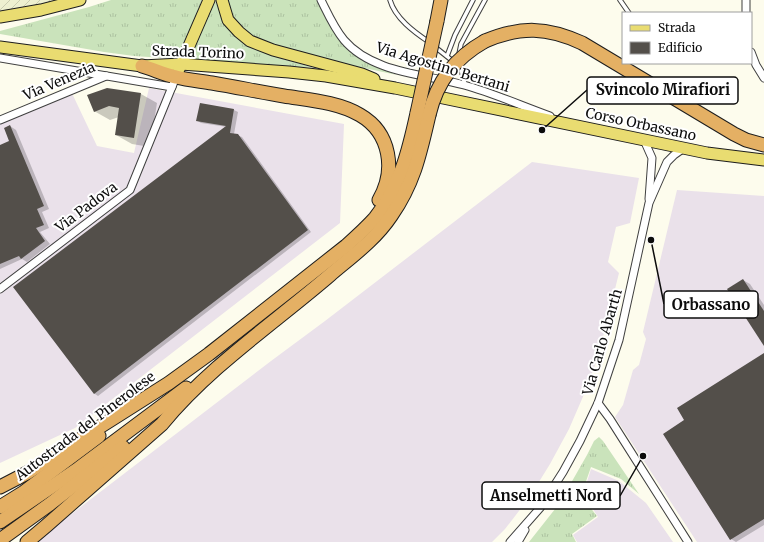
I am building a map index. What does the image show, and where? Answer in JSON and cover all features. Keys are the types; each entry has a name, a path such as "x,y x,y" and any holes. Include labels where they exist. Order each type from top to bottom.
{"highway":[{"path":"27,542 162,424 173,410 219,366 320,284 381,230 402,198 412,179 419,158 423,114 441,0"},
{"path":"0,487 27,473 169,383 252,320 346,246 365,229 388,200 398,181 423,114 433,100 446,75 465,54 485,41 500,35 532,30 552,32 569,37 728,131 746,140 764,145"},
{"path":"142,66 174,82 319,101 352,110 365,117 375,127 382,138 387,151 389,172 380,198 370,212 345,237 300,273 252,320"},
{"path":"0,522 79,468 194,382 219,366"},
{"name":"Autostrada del Pinerolese","path":"0,507 49,474 169,383"},
{"path":"0,540 50,504 156,421 173,410"}],"main road":[{"path":"0,17 41,10 80,0"},
{"path":"174,82 209,0"},
{"path":"222,0 228,20 250,41 273,50 362,74 395,88"},
{"name":"Strada Torino","path":"0,47 142,66 181,64 289,72 326,76 395,88"},
{"name":"Corso Orbassano","path":"395,88 707,153 764,160"}],"street":[{"name":"Via Agostino Bertani","path":"321,0 335,28 345,41 371,60 392,68 465,85 582,127"},
{"path":"746,0 746,12"},
{"path":"752,55 764,78"},
{"path":"0,58 106,76 174,82"},
{"name":"Via Venezia","path":"0,120 106,76"},
{"name":"Via Padova","path":"0,289 130,190 174,82"},
{"name":"Via Carlo Abarth","path":"510,542 540,508 563,472 598,403 618,340 649,203 652,158 644,140"},
{"name":"Via Carlo Abarth","path":"649,203 667,162 684,148"},
{"path":"598,403 610,419 688,542"},
{"name":"Via Carlo Abarth","path":"518,542 531,519"}],"lane":[{"path":"390,0 391,5 401,19 415,32 460,66"},
{"path":"447,56 455,35 474,0"},
{"path":"465,85 460,66 459,52 461,44 485,0"},
{"path":"620,0 627,12"}],"shaded area":[{"path":"69,87 97,146 134,153 149,88 344,124 340,223 75,428 0,463 0,121"},
{"path":"532,162 639,178 630,223 616,227 608,262 619,273 598,357 585,392 569,429 529,498 505,529 492,542 35,542 325,321"},
{"path":"677,190 764,196 764,542 697,542 615,417 623,405 633,370 639,365 646,339 643,332"},
{"path":"591,469 619,481 646,503 673,542 577,542 573,535 598,517 591,506 606,496 585,488"}],"green space":[{"path":"0,0 80,0 0,17"},
{"path":"111,0 202,0 178,59 104,52 0,34 0,31"},
{"path":"214,0 226,26 243,42 266,53 314,68 188,60"},
{"path":"226,0 317,0 333,30 355,55 381,69 397,75 304,55 260,40 247,33 239,25"},
{"path":"599,437 639,494 621,479 591,467 583,490 603,496 589,506 597,516 572,534 576,542 529,542 559,504 594,441"}],"building":[{"path":"107,88 141,93 134,138 115,135 119,108 109,106 94,112 87,95"},
{"path":"200,103 234,109 230,133 238,134 308,230 94,394 13,287 226,126 196,121"},
{"path":"10,125 44,206 37,209 44,225 36,228 45,241 21,259 19,256 0,264 0,145 9,141 4,128"},
{"path":"743,279 764,311 764,346 727,289"},
{"path":"764,353 764,519 730,540 663,434 684,420 677,408"}],"place":[{"name":"Svincolo Mirafiori","path":"542,130"},
{"name":"Orbassano","path":"651,240"},
{"name":"Anselmetti Nord","path":"643,456"}]}
